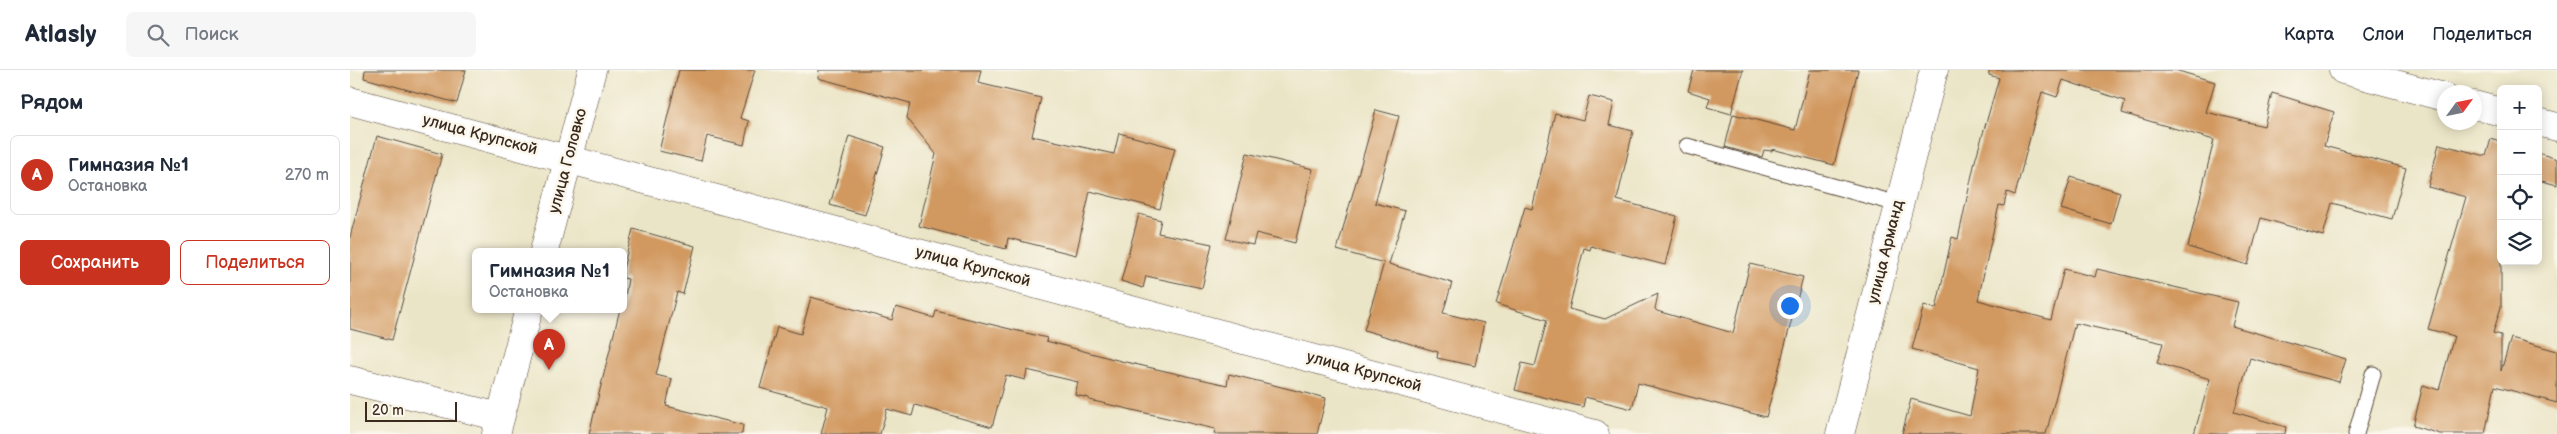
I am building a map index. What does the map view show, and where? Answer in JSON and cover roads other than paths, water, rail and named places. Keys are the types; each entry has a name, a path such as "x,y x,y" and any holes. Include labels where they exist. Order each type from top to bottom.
{"street":[{"name":"улица Головко","path":"545,248 592,70"},
{"name":"улица Арманд","path":"1840,434 1934,70"},
{"path":"2343,70 2377,74 2437,95"},
{"name":"улица Крупской","path":"350,101 1595,434"},
{"path":"2482,107 2497,111"},
{"path":"2542,123 2557,127"},
{"path":"350,380 498,426 527,313"}],"lane":[{"path":"1687,146 1898,204"},
{"path":"2356,434 2373,374"}],"place":[{"name":"Гимназия №1","path":"549,370"}]}
